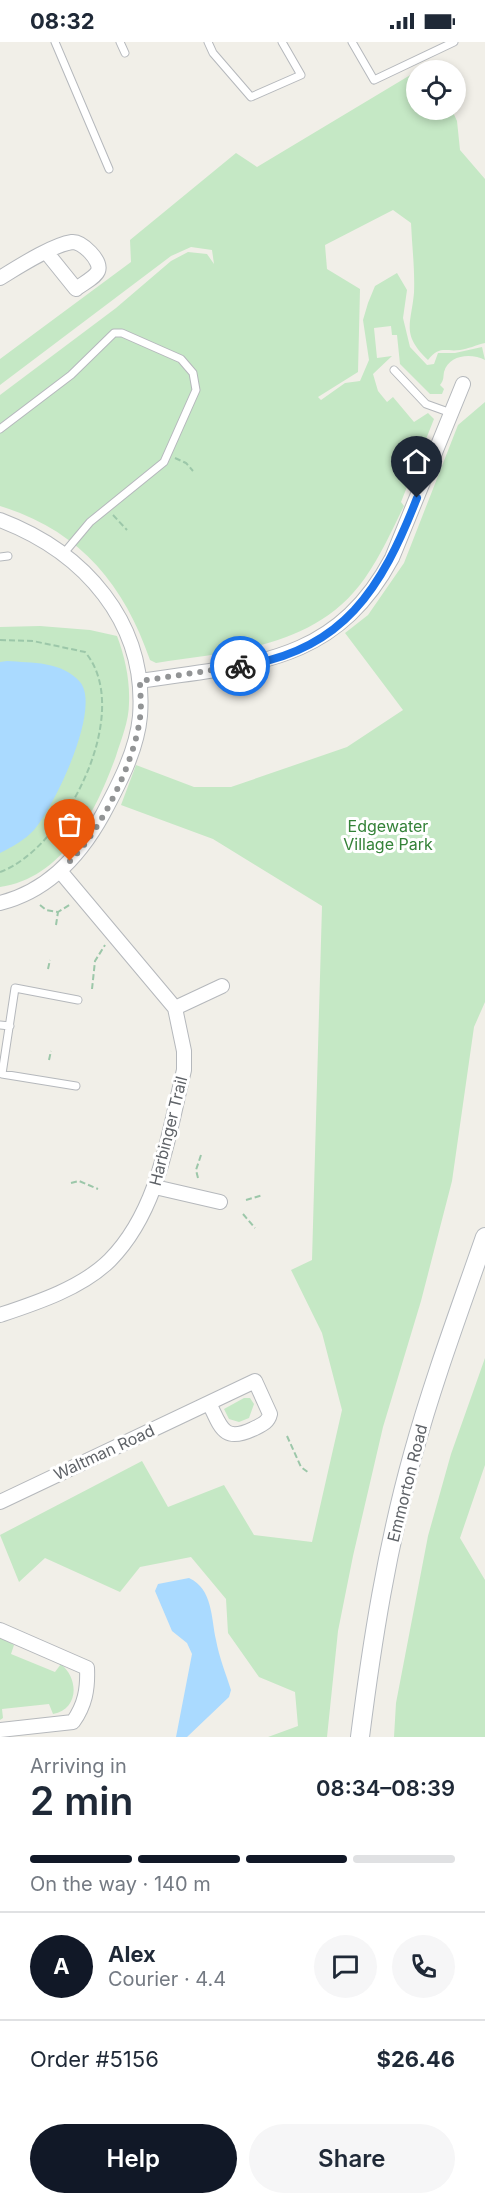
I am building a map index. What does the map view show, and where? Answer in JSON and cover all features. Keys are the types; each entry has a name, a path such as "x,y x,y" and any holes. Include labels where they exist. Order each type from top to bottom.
{"main road":[{"name":"Emmorton Road","path":"360,1737 382,1589 400,1504 436,1377 485,1237"}],"street":[{"path":"0,279 47,253"},
{"path":"140,681 251,665 284,657 336,627 361,604 380,580 409,519 463,384"},
{"path":"0,520 26,530 64,553 97,585 118,614 133,648 140,681 140,718 130,755 117,789 80,851 60,872 39,887 0,903"},
{"name":"Harbinger Trail","path":"0,1315 64,1289 109,1262 127,1239 155,1187 184,1070 184,1050 175,1008 117,936 60,872"},
{"path":"175,1008 222,986"},
{"path":"155,1187 220,1202"},
{"name":"Waltman Road","path":"0,1502 255,1381 270,1414 265,1423 239,1436 230,1435 223,1430 209,1403"},
{"path":"0,1630 87,1668 87,1685 83,1709 73,1722 0,1730"}],"lane":[{"path":"55,42 109,169"},
{"path":"120,42 124,53"},
{"path":"208,42 213,53 251,98 301,75 282,42"},
{"path":"352,42 374,80 454,42"},
{"path":"0,429 70,375 108,337 122,333 181,359 188,365 196,381 196,390 164,462 90,522 64,553"},
{"path":"394,370 426,404 451,413"},
{"path":"76,1086 2,1074 15,988 78,1000"},
{"path":"0,1025 10,1026"}],"path":[{"path":"167,455 186,463 193,471"},
{"path":"108,508 126,530"},
{"path":"0,640 44,642 85,652 98,669 103,694 103,713 93,750 75,798 63,820 31,854 0,872"},
{"path":"40,905 46,910 58,912 67,909 72,903"},
{"path":"56,925 58,912"},
{"path":"92,989 95,961 108,943 117,936"},
{"path":"48,969 50,960"},
{"path":"49,1060 51,1051"},
{"path":"198,1178 196,1170 201,1155"},
{"path":"71,1183 79,1181 98,1189"},
{"path":"246,1200 263,1195"},
{"path":"243,1215 255,1228"},
{"path":"287,1436 301,1467 309,1473"}],"green space":[{"path":"406,78 406,120 457,120 460,150 485,179 485,343 463,349 439,351 428,360 414,343 410,329 414,293 411,223 393,210 325,245 327,269 360,289 358,372 318,397 321,400 345,383 360,381 369,360 363,320 368,303 375,286 397,273 407,290 403,318 410,347 427,365 434,364 438,353 455,353 482,347 485,360 474,356 456,358 444,372 440,385 444,389 442,394 430,394 400,364 397,335 392,335 391,326 374,328 377,358 392,356 373,374 378,391 387,402 393,397 414,422 428,413 434,419 401,502 404,506 371,569 345,601 322,619 297,632 243,649 156,663 150,660 127,607 95,564 75,545 53,530 28,516 0,506 0,395 116,308 171,261 188,252 207,254 214,264 212,250 191,247 171,256 0,385 0,359 131,262 130,240 236,153 257,167"},
{"name":"Edgewater Village Park","path":"485,402 485,1002 474,1027 452,1181 421,1301 383,1427 353,1556 338,1631 327,1737 268,1737 298,1726 295,1692 259,1677 228,1633 226,1599 191,1557 140,1567 120,1592 45,1558 19,1582 0,1535 142,1461 168,1507 224,1485 254,1535 312,1542 342,1410 322,1333 291,1270 312,1260 322,906 213,839 121,805 136,765 194,787 231,787 347,747 403,710 345,633 368,615 404,563 458,425"},
{"path":"40,626 90,630 117,636 128,677 128,717 108,777 74,839 60,856 42,870 23,881 0,887 0,627"},
{"path":"485,1358 485,1465 460,1538 485,1580 485,1737 394,1737 396,1703 428,1536 451,1454"},
{"path":"244,1398 250,1398 254,1404 249,1418 239,1422 229,1419 224,1409"},
{"path":"0,1637 14,1645 11,1654 55,1672 61,1664 67,1670 73,1685 72,1700 68,1706 53,1714 49,1704 2,1709 3,1718 0,1720"}],"water":[{"path":"0,662 46,664 73,675 80,682 85,695 85,713 73,757 43,818 27,837 0,853"},
{"path":"189,1578 203,1589 210,1605 219,1653 231,1690 229,1697 187,1737 176,1737 192,1654 187,1643 172,1631 155,1591 158,1584"}],"way so far":[{"path":"70,861 80,851 117,789 130,755 140,718 140,681 240,666"}],"route":[{"path":"240,666 284,657 312,643 336,627 361,604 380,580 392,558 417,498"}]}
